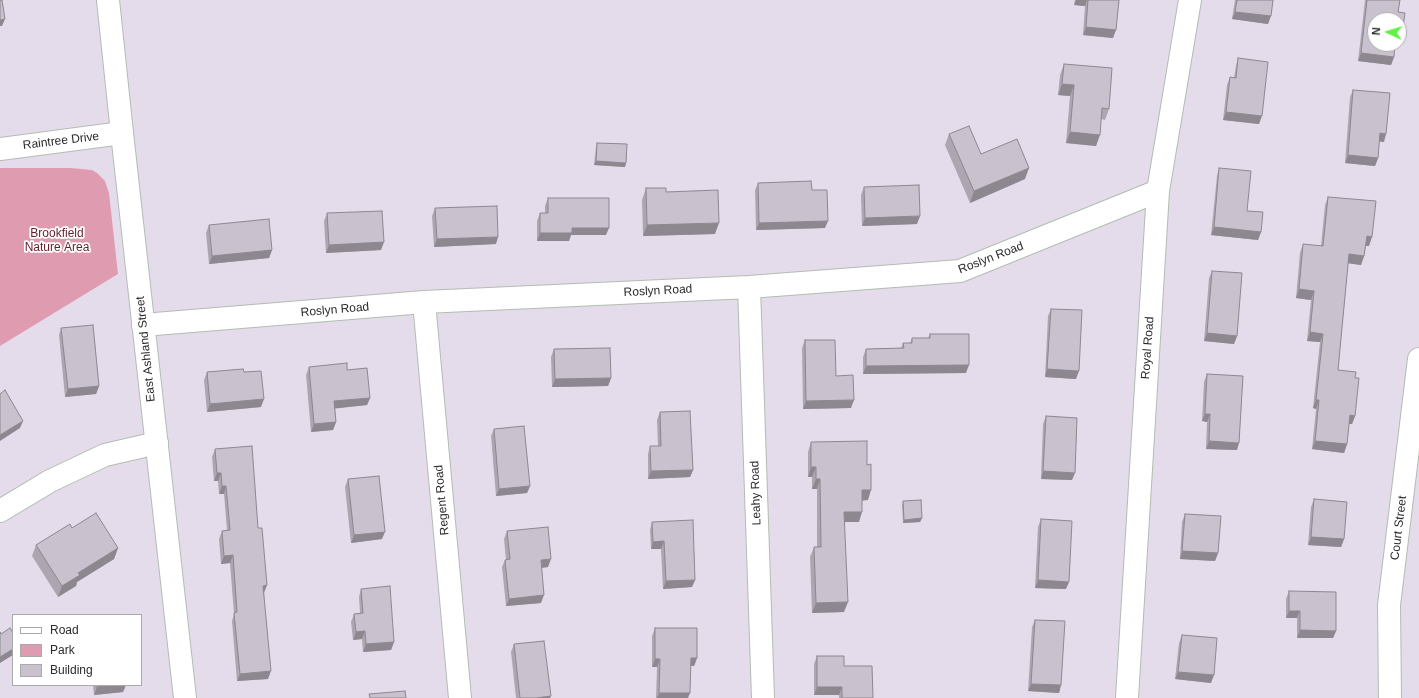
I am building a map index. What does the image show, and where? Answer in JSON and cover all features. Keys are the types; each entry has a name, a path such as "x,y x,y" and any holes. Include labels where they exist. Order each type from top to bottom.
{"street":[{"name":"East Ashland Street","path":"108,0 184,698"},
{"name":"Royal Road","path":"1126,698 1158,191 1190,0"},
{"name":"Raintree Drive","path":"0,148 122,133"},
{"name":"Roslyn Road","path":"144,325 424,302 749,287 960,271 1158,191"},
{"name":"Leahy Road","path":"749,287 763,698"},
{"name":"Regent Road","path":"424,302 460,698"},
{"name":"Court Street","path":"1390,698 1389,605 1419,359"},
{"path":"0,511 50,480 105,455 157,443"}],"green space":[{"name":"Brookfield Nature Area","path":"0,168 71,168 92,170 97,173 105,181 109,193 118,274 0,346"}],"building":[{"path":"0,0 2,0 5,19 0,20"},
{"path":"1088,0 1119,0 1116,30 1086,27"},
{"path":"1237,0 1273,0 1271,16 1235,12"},
{"path":"1367,0 1400,0 1398,12 1367,12 1367,52 1394,52 1394,57 1361,53"},
{"path":"1238,58 1268,62 1262,116 1226,112 1230,77 1236,78"},
{"path":"1064,64 1112,68 1109,109 1102,108 1100,135 1070,132 1074,85 1062,84"},
{"path":"1353,90 1390,93 1386,134 1380,133 1378,158 1348,155"},
{"path":"969,126 981,154 1017,139 1029,168 974,191 949,134"},
{"path":"597,143 627,144 626,163 596,161"},
{"path":"1219,168 1251,171 1247,211 1263,212 1261,232 1214,227"},
{"path":"811,181 812,190 827,190 828,221 759,223 758,183"},
{"path":"919,185 920,216 865,218 864,187"},
{"path":"646,188 666,188 666,192 718,190 719,223 647,225"},
{"path":"1328,197 1376,201 1372,237 1367,236 1364,256 1349,254 1338,370 1356,372 1355,378 1359,378 1355,416 1350,415 1347,444 1315,441 1319,400 1316,400 1323,334 1310,332 1314,291 1299,289 1303,244 1323,246"},
{"path":"548,198 609,198 609,228 572,228 572,233 540,233 540,213 548,213"},
{"path":"497,206 498,237 437,239 435,208"},
{"path":"382,211 384,242 329,245 327,213"},
{"path":"269,219 272,250 212,256 209,225"},
{"path":"1212,271 1242,273 1237,336 1207,333"},
{"path":"1051,309 1082,310 1079,371 1047,369"},
{"path":"93,325 99,386 68,389 61,328"},
{"path":"930,334 969,334 969,365 866,366 866,349 904,348 903,343 912,343 912,338 930,338"},
{"path":"805,340 835,340 836,376 853,375 854,400 806,401"},
{"path":"610,348 611,378 555,379 554,349"},
{"path":"347,363 347,370 367,368 370,398 334,401 336,422 314,424 309,367"},
{"path":"243,369 244,372 261,371 264,399 210,404 207,372"},
{"path":"1207,374 1243,376 1239,443 1209,441 1210,414 1205,414"},
{"path":"5,390 23,421 0,435 0,394"},
{"path":"690,411 693,470 651,471 650,446 661,446 660,412"},
{"path":"1046,416 1077,418 1075,473 1043,471"},
{"path":"524,426 530,486 499,489 494,429"},
{"path":"867,441 867,465 871,464 871,490 862,490 862,512 844,512 848,602 816,603 814,547 821,547 820,479 816,479 816,467 811,467 811,442"},
{"path":"252,446 258,528 262,528 267,585 263,586 271,671 240,674 234,613 237,612 233,555 224,556 222,531 230,530 226,486 222,486 221,473 217,473 215,449"},
{"path":"379,476 385,532 354,535 348,479"},
{"path":"1314,499 1347,502 1344,539 1311,537"},
{"path":"921,500 922,518 904,520 903,501"},
{"path":"96,513 118,548 78,573 80,575 62,586 36,545 70,524 72,528"},
{"path":"1185,514 1221,516 1218,553 1182,551"},
{"path":"1041,519 1072,521 1069,582 1038,580"},
{"path":"693,520 695,580 666,581 664,541 653,542 652,522"},
{"path":"548,527 551,559 541,560 544,595 509,599 505,560 510,559 507,531"},
{"path":"390,586 394,642 366,644 365,631 356,632 354,614 363,613 361,589"},
{"path":"1289,591 1336,592 1336,631 1300,630 1300,611 1289,611"},
{"path":"1035,620 1065,621 1061,685 1031,684"},
{"path":"10,628 12,631 12,650 0,657 0,632 1,634"},
{"path":"655,628 697,628 697,658 691,658 690,693 659,693 660,659 655,659"},
{"path":"1182,635 1217,638 1214,675 1178,672"},
{"path":"544,641 551,696 520,698 514,644"},
{"path":"817,656 844,656 844,666 872,666 873,698 842,698 842,687 817,687"},
{"path":"405,691 406,698 370,698 369,694"}]}
